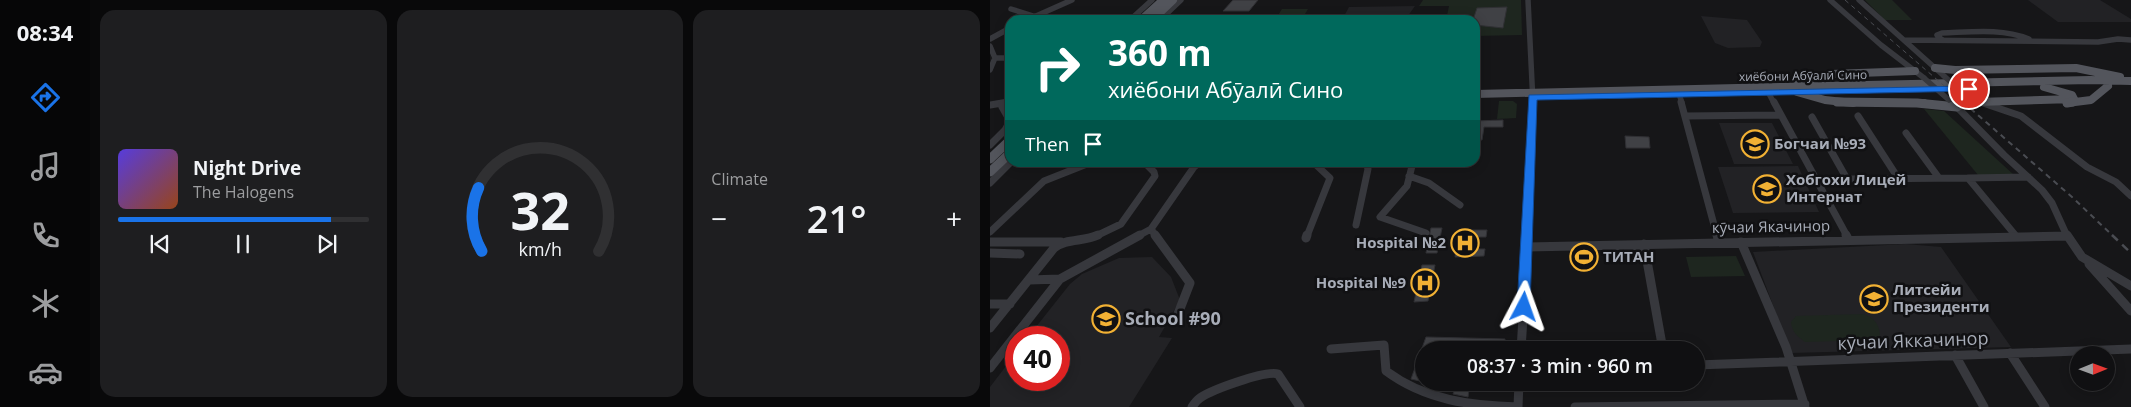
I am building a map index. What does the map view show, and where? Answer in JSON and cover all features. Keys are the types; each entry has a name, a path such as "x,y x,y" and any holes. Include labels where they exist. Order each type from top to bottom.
{"main road":[{"path":"1146,15 1163,0"},
{"path":"1157,15 1173,0"},
{"path":"1940,72 1955,70 2076,68 2131,80"},
{"path":"1793,90 1825,75 1915,71"},
{"path":"1940,72 2078,71 2093,74 2095,76 2090,80"},
{"path":"1825,75 1822,79 1824,82 1837,89 1831,97 1833,102 1838,104"},
{"name":"хиёбони Абӯалӣ Сино","path":"1480,98 2131,80"},
{"path":"1991,105 2011,106 2082,102 2091,100 2108,86"},
{"name":"хиёбони Абӯалӣ Сино","path":"1837,89 2131,86"},
{"path":"1973,100 2074,99 2067,92 2044,88"},
{"path":"1793,90 1820,101 1838,104 1913,103 1957,106"},
{"name":"хиёбони Абӯалӣ Сино","path":"1480,94 1679,94 1793,90"},
{"path":"990,152 1005,156"},
{"path":"990,159 1005,157"},
{"path":"990,172 1005,159"}],"street":[{"path":"1039,15 1072,0"},
{"path":"1136,15 1152,0"},
{"path":"1165,15 1181,0"},
{"path":"1522,341 1527,247 1533,47 1528,0"},
{"path":"1830,0 1880,45 1957,106 2042,190 2052,203 2067,236 2082,257 2131,311"},
{"path":"1859,0 1973,100 1991,105"},
{"path":"1011,9 1033,15"},
{"path":"990,39 1005,31"},
{"path":"1904,40 2081,42 2107,42 2118,39 2131,40"},
{"path":"990,46 995,58 990,70"},
{"path":"995,58 1005,58"},
{"path":"1768,92 1848,239"},
{"path":"1679,94 1719,242"},
{"path":"991,105 1005,104"},
{"path":"2011,106 2087,168 2116,182 2131,196"},
{"path":"1685,116 1779,115"},
{"path":"1858,116 1898,178"},
{"path":"1812,118 1846,178 2028,177"},
{"path":"990,145 1005,130"},
{"path":"1906,132 1939,178"},
{"path":"990,183 1005,160"},
{"path":"990,232 1044,181 1079,167"},
{"path":"990,242 1088,240 1121,224 1155,176 1149,167"},
{"path":"990,368 1060,279 1151,229 1194,167"},
{"path":"1306,238 1330,178 1318,167"},
{"path":"1356,225 1367,167"},
{"path":"1411,167 1407,186 1380,218 1426,233"},
{"path":"1409,176 1416,177 1425,182 1460,205"},
{"path":"1968,178 2016,236"},
{"path":"1151,229 1190,283 1176,319"},
{"name":"кӯчаи Якачинор","path":"1527,247 2067,236"},
{"path":"990,328 1054,248 1061,242"},
{"path":"1575,407 1805,406 1791,361 1741,242"},
{"path":"1644,244 1661,341"},
{"path":"990,253 1020,254"},
{"path":"2082,257 2131,286"},
{"path":"1029,280 1060,279"},
{"path":"990,304 1010,304"},
{"path":"1331,349 1344,351 1352,347 1384,345 1386,371 1398,382 1448,400 1484,407 1518,407 1519,391"},
{"name":"кӯчаи Яккачинор","path":"1705,365 2131,349"},
{"path":"2010,353 2045,407"},
{"path":"1955,355 1984,407"},
{"path":"1192,407 1200,398 1242,380 1272,372 1278,374 1300,407"}],"shaded area":[{"path":"1423,0 1521,0 1522,35 1480,36 1480,15 1447,15 1449,6 1419,6"},
{"path":"1865,0 1892,0 1912,20 1885,20"},
{"path":"2028,0 2100,0 2131,19 2131,22 2058,22"},
{"path":"1415,6 1409,15 1345,15 1349,7"},
{"path":"1282,9 1308,9 1304,15 1278,15"},
{"path":"1701,16 1747,20 1762,42 1760,47 1728,48 1715,43"},
{"path":"1499,101 1513,101 1517,104 1516,118 1497,119"},
{"path":"1924,109 1944,111 2014,175 1978,175"},
{"name":"Богчаи №93","path":"1719,123 1772,123 1793,164 1734,164"},
{"name":"Хобгохи Лицей Интернат","path":"1798,166 1819,212 1733,213 1718,167"},
{"name":"Литсейи Президенти","path":"1906,244 1941,247 2011,347 1791,353 1753,252"},
{"path":"1736,256 1745,276 1691,277 1686,257"},
{"name":"School #90","path":"1152,257 1171,277 1180,300 1159,337 1172,338 1129,407 990,407 990,387 1005,367 1005,391 1070,391 1070,326 1037,326 1070,284 1082,274 1119,258"},
{"path":"1863,314 1873,319 1877,324 1880,335 1874,340 1805,342 1795,334 1791,322 1796,316"}],"building":[{"path":"1233,0 1258,0 1249,11 1223,11"},
{"path":"1507,7 1503,28 1480,26 1480,15 1475,15 1477,8"},
{"path":"1503,120 1503,127 1484,127 1482,140 1480,140 1480,121"},
{"path":"1625,136 1649,137 1650,148 1626,148"},
{"path":"1431,228 1442,228 1437,253 1426,253"},
{"name":"Hospital №2","path":"1459,230 1487,230 1486,237 1474,237 1473,249 1485,249 1484,256 1455,257"},
{"name":"Hospital №9","path":"1422,265 1435,265 1428,301 1414,302"},
{"path":"1426,337 1505,339 1505,341 1425,341"},
{"path":"1415,368 1415,380 1411,379"},
{"path":"1454,391 1469,391 1468,397 1453,394"}],"railway":[{"path":"1845,0 1964,103"},
{"path":"1963,102 2072,197 2113,236"},
{"path":"2112,235 2131,253"}],"place":[{"name":"Богчаи №93","path":"1755,144"},
{"name":"Хобгохи Лицей Интернат","path":"1767,189"},
{"name":"Hospital №2","path":"1465,243"},
{"name":"ТИТАН","path":"1584,257"},
{"name":"Hospital №9","path":"1425,283"},
{"name":"Литсейи Президенти","path":"1874,299"},
{"name":"School #90","path":"1106,319"}],"route":[{"path":"1524,307 1533,97 1969,89"}]}
